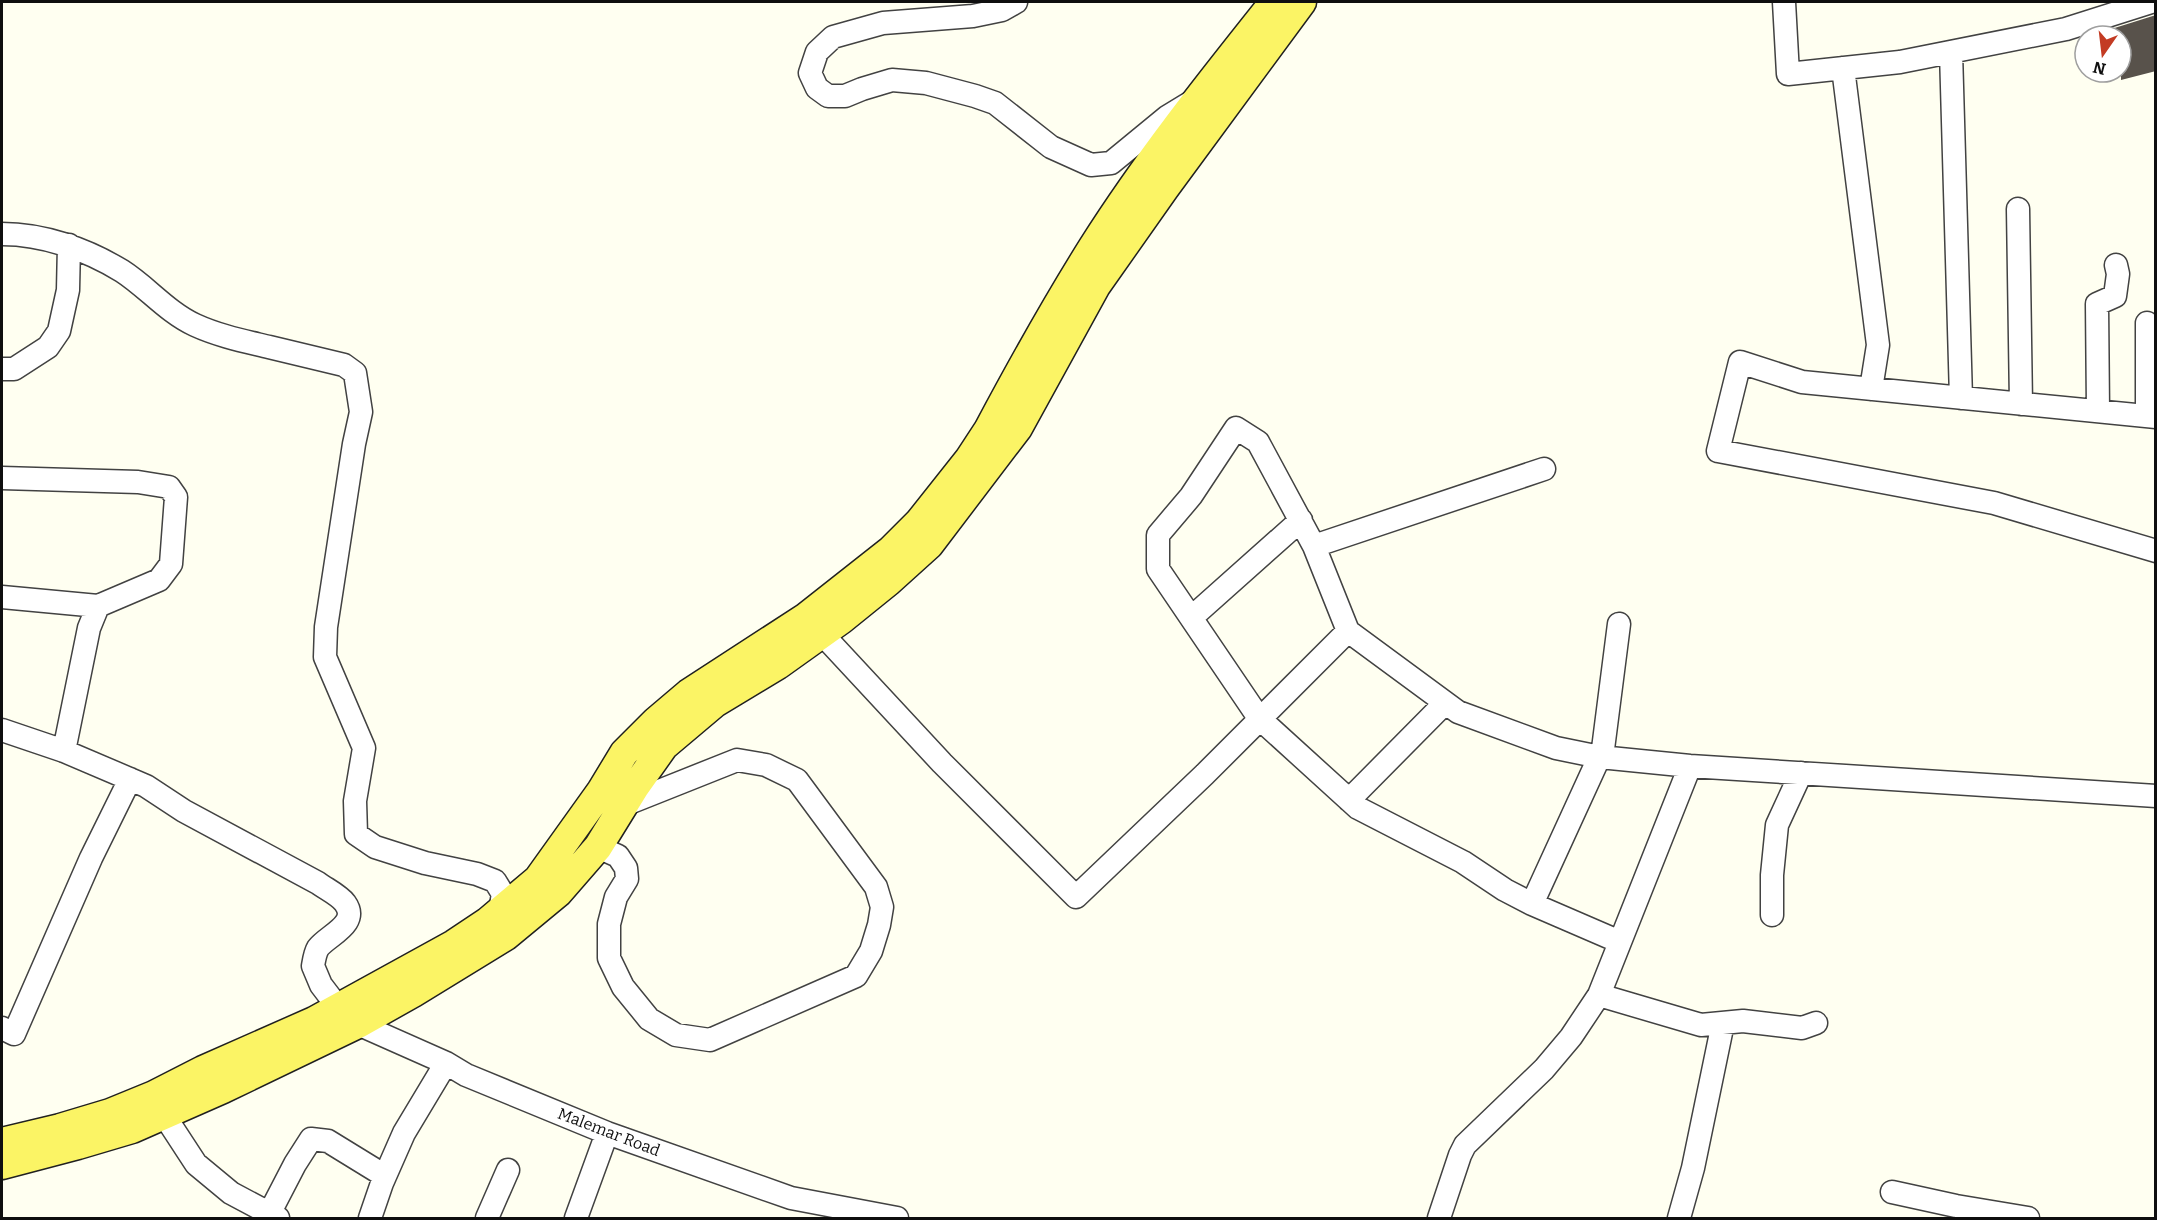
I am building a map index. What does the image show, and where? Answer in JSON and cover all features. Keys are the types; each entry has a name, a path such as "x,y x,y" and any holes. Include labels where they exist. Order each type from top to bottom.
{"main road":[{"path":"1154,179 1197,99 1274,2"},
{"path":"2,1142 110,1113 314,1021 347,1015 413,993 506,936 558,892 598,847 664,746 715,703 778,665 814,625 919,522 969,459 988,430 1093,247 1154,179 1302,2"},
{"path":"2,1165 132,1129 223,1089 347,1015 500,911 538,879 601,791 624,753 656,721 689,693 814,625"}],"street":[{"path":"1016,2 1002,10 973,16 883,23 833,37 817,52 810,73 817,88 828,96 845,96 892,80 926,83 975,96 995,103 1052,147 1091,165 1112,163 1167,117 1197,99"},
{"path":"1784,2 1788,74 1900,62 1951,52 2066,29 2151,2"},
{"path":"1951,52 1961,398"},
{"path":"1843,68 1878,345 1871,389"},
{"path":"2019,209 2021,404"},
{"path":"2,234 25,234 69,245 122,271 173,311 194,324 236,340 344,365 355,373 361,412 326,627 326,657 364,748 355,801 356,834 375,847 425,863 477,874 495,881 503,894 500,911"},
{"path":"2,369 14,369 48,347 59,331 68,290 69,245"},
{"path":"2098,411 2097,304 2115,296 2118,274 2116,265"},
{"path":"2147,323 2151,417 1802,381 1740,362 1718,451 1994,503 2156,551"},
{"path":"1620,942 1532,904 1505,890 1463,862 1358,807 1259,718 1158,569 1158,536 1191,496 1236,428 1258,442 1314,546 1348,631 1458,712 1556,748 1600,757 1690,766 2156,796"},
{"path":"1314,546 1544,469"},
{"path":"2,478 138,482 169,487 176,496 171,564 159,580 98,606 2,597"},
{"path":"1191,618 1300,520"},
{"path":"64,751 88,628 98,606"},
{"path":"1532,904 1603,749 1618,624"},
{"path":"814,625 942,763 1076,897 1205,774 1348,631"},
{"path":"1349,800 1445,703"},
{"path":"2,729 64,751 147,786 184,811 318,883 345,904 349,914 346,924 319,947 313,966 321,985 347,1015"},
{"path":"598,847 618,856 626,868 627,879 616,897 609,924 609,958 623,987 649,1019 676,1035 710,1040 856,976 871,951 879,925 882,907 876,886 797,780 766,765 737,760 624,805"},
{"path":"1439,1218 1465,1145 1544,1069 1571,1037 1599,995 1690,766"},
{"path":"1773,915 1772,875 1777,825 1802,773"},
{"path":"2,1028 14,1034 91,858 130,779"},
{"path":"1599,995 1701,1025 1743,1021 1802,1028 1816,1023"},
{"name":"Malemar Road","path":"347,1015 447,1063 466,1075 607,1133 791,1198 897,1218"},
{"path":"1681,1218 1723,1023"},
{"path":"370,1218 404,1133 447,1063"},
{"path":"164,1114 196,1164 231,1193 272,1217 295,1164 311,1139 328,1141 385,1176"},
{"path":"576,1218 607,1133"},
{"path":"487,1218 508,1170"},
{"path":"1892,1192 2028,1218"}],"building":[{"path":"2156,15 2156,71 2133,77 2133,24 2127,24"}]}
